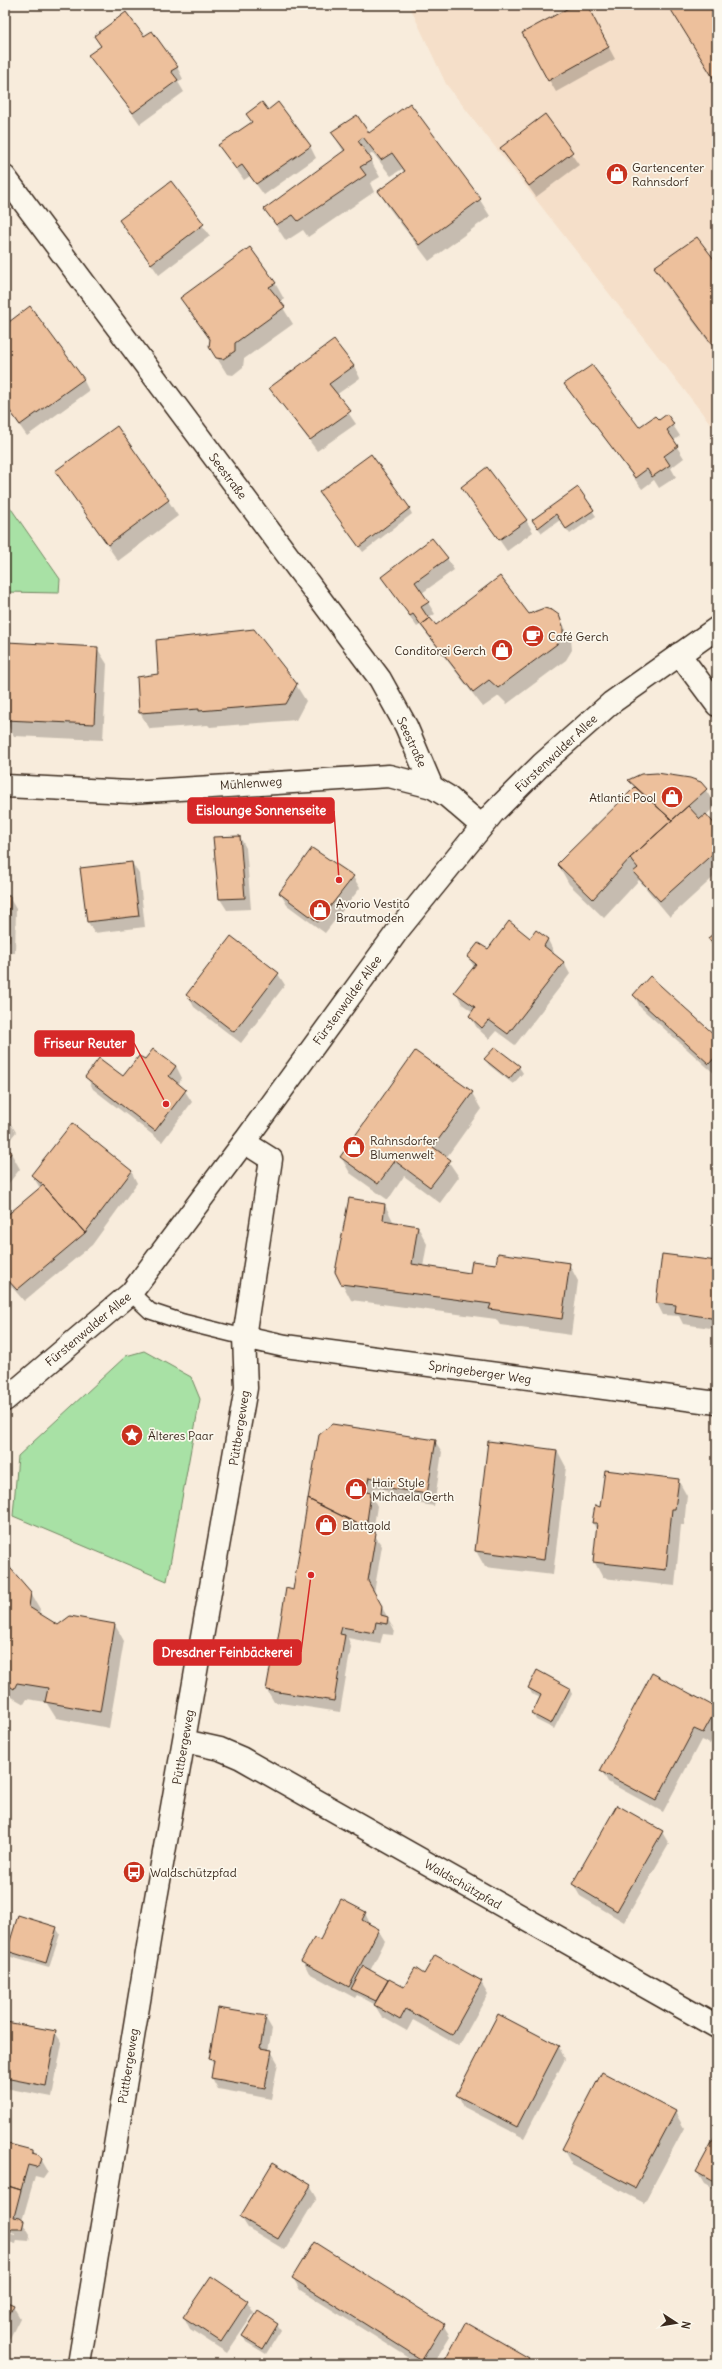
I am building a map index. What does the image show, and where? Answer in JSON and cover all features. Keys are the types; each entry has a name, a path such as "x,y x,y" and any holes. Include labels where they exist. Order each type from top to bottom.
{"street":[{"name":"Seestraße","path":"5,177 380,679 406,726 432,786"},
{"name":"Fürstenwalder Allee","path":"5,1400 131,1293 244,1142 398,929 482,826 542,764 611,703 717,628"},
{"path":"679,654 717,704"},
{"name":"Mühlenweg","path":"5,786 130,792 389,776 432,786 448,796 482,826"},
{"name":"Püttbergeweg","path":"79,2364 184,1741 246,1388 244,1337 270,1159 244,1142"},
{"name":"Springeberger Weg","path":"244,1337 285,1346 717,1403"},
{"name":"Waldschützpfad","path":"184,1741 220,1749 241,1758 717,2027"}],"lane":[{"path":"131,1293 150,1311 184,1322 244,1337"}],"shaded area":[{"name":"Gartencenter Rahnsdorf","path":"409,5 717,5 717,432 446,84"}],"green space":[{"path":"5,500 60,579 59,593 5,592"},
{"path":"144,1351 191,1377 200,1399 167,1581 13,1516 18,1456 126,1356"}],"building":[{"path":"574,5 587,5 609,47 548,81 522,33"},
{"path":"668,5 717,5 717,84"},
{"path":"126,12 144,36 152,31 178,67 171,71 178,80 133,113 88,55 101,46 94,36"},
{"path":"262,102 268,110 278,102 311,146 256,184 242,165 236,169 218,145 252,122 246,114"},
{"path":"410,103 481,199 419,245 378,191 405,171 392,153 381,160 363,137 358,141 372,160 360,167 366,175 298,221 293,215 276,225 264,209 345,150 331,132 357,115 369,133"},
{"path":"545,114 573,152 529,186 500,148"},
{"path":"171,181 204,224 151,264 119,220"},
{"path":"697,237 717,263 717,351 654,267"},
{"path":"250,247 276,283 269,287 285,307 235,343 235,351 223,359 216,358 209,347 210,339 180,298"},
{"path":"30,306 84,379 20,425 5,404 5,325"},
{"path":"334,340 354,366 329,384 351,411 310,440 269,388"},
{"path":"592,365 639,427 655,416 659,420 667,414 674,424 667,430 678,446 664,456 670,465 652,477 647,469 635,478 564,384"},
{"path":"117,426 169,500 108,545 55,471"},
{"path":"371,454 410,508 359,547 319,492"},
{"path":"487,467 527,520 499,540 461,487"},
{"path":"578,487 594,510 566,529 556,514 538,528 532,520"},
{"path":"432,538 448,558 415,582 429,602 421,607 429,619 421,625 413,614 410,616 381,577"},
{"path":"500,576 529,614 544,608 552,610 559,615 563,626 563,633 557,644 498,688 489,680 473,692 421,625 430,618 436,625"},
{"path":"254,629 297,684 286,704 199,711 199,709 139,713 137,677 158,674 156,640"},
{"path":"7,642 98,647 94,724 5,720"},
{"name":"Atlantic Pool","path":"657,773 690,778 701,782 707,789 672,820 628,780 641,774"},
{"path":"635,787 672,820 630,858 593,899 557,864"},
{"path":"688,806 700,819 706,814 717,827 717,850 660,901 633,872 638,868 630,858"},
{"path":"240,836 245,898 219,899 213,837"},
{"path":"312,848 354,876 318,922 279,893"},
{"path":"132,862 139,916 87,922 80,868"},
{"path":"5,896 10,896 9,942 5,942"},
{"path":"509,921 530,938 536,930 548,939 544,946 564,962 508,1034 489,1020 482,1028 469,1016 475,1007 454,992 476,964 467,957 478,943 488,949"},
{"path":"717,931 717,950 708,938"},
{"path":"231,936 279,973 234,1032 186,995"},
{"path":"650,976 717,1037 717,1055 709,1064 633,995"},
{"path":"495,1047 520,1066 509,1079 484,1059"},
{"path":"153,1049 176,1066 169,1076 186,1090 155,1131 85,1077 99,1058 123,1076 139,1056 145,1059"},
{"path":"415,1051 473,1092 433,1147 451,1160 430,1187 395,1161 378,1184 340,1157"},
{"path":"72,1123 132,1171 85,1233 43,1185 31,1175"},
{"path":"5,1147 12,1152 5,1161"},
{"path":"43,1185 85,1233 17,1290 5,1277 5,1217"},
{"path":"349,1198 385,1204 383,1220 418,1226 412,1264 470,1273 472,1261 496,1264 498,1253 570,1263 562,1319 489,1309 491,1304 341,1284 335,1272"},
{"path":"662,1254 717,1261 717,1319 675,1312 676,1305 656,1303"},
{"path":"332,1424 436,1440 427,1494 383,1487 384,1480 369,1477 366,1492 371,1493 366,1528 308,1499 319,1435"},
{"path":"488,1441 557,1450 544,1560 475,1551"},
{"path":"605,1470 679,1479 675,1509 672,1509 666,1570 593,1562 597,1523 592,1523 595,1505 600,1507"},
{"path":"717,1495 717,1513 714,1512"},
{"path":"308,1499 376,1533 368,1581 382,1606 381,1615 388,1617 387,1624 376,1622 374,1633 342,1627 340,1634 345,1635 334,1701 266,1690 271,1663 274,1663 286,1588 293,1590"},
{"path":"5,1562 31,1592 29,1607 58,1625 70,1616 115,1624 100,1712 45,1702 48,1688 17,1683 14,1689 5,1683"},
{"path":"537,1670 570,1688 551,1724 532,1714 541,1695 528,1688"},
{"path":"652,1673 717,1708 703,1733 694,1729 656,1801 600,1771"},
{"path":"617,1805 663,1831 617,1911 572,1884"},
{"path":"341,1899 366,1912 362,1920 379,1929 349,1987 301,1961 314,1938 320,1940"},
{"path":"18,1915 57,1927 46,1963 7,1951"},
{"path":"435,1955 482,1981 452,2035 406,2009 400,2020 374,2005 389,1979 404,1987 415,1968 424,1974"},
{"path":"363,1966 388,1980 376,2001 351,1989"},
{"path":"218,2008 266,2016 260,2048 272,2050 265,2088 211,2078 214,2060 209,2059"},
{"path":"498,2014 559,2046 517,2127 456,2095"},
{"path":"6,2022 56,2031 46,2086 5,2078"},
{"path":"602,2072 676,2111 635,2188 562,2149"},
{"path":"717,2133 717,2184 696,2172"},
{"path":"5,2143 32,2150 32,2153 39,2155 42,2159 40,2164 36,2167 28,2165 21,2190 5,2185"},
{"path":"273,2162 311,2185 278,2239 240,2217"},
{"path":"5,2185 21,2190 14,2217 20,2218 24,2221 22,2229 11,2229 10,2233 5,2231"},
{"path":"314,2242 444,2324 422,2360 292,2278"},
{"path":"211,2276 248,2301 221,2342 183,2317"},
{"path":"5,2301 14,2305 5,2323"},
{"path":"258,2311 278,2324 263,2349 242,2336"},
{"path":"466,2322 529,2358 526,2364 453,2364 445,2360"}],"place":[{"name":"Gartencenter Rahnsdorf","path":"617,174"},
{"name":"Café Gerch","path":"533,636"},
{"name":"Conditorei Gerch","path":"502,650"},
{"name":"Atlantic Pool","path":"672,797"},
{"name":"Eislounge Sonnenseite","path":"339,880"},
{"name":"Avorio Vestito Brautmoden","path":"320,910"},
{"name":"Friseur Reuter","path":"166,1104"},
{"name":"Rahnsdorfer Blumenwelt","path":"354,1147"},
{"name":"Älteres Paar","path":"132,1435"},
{"name":"Hair Style Michaela Gerth","path":"356,1489"},
{"name":"Blattgold","path":"326,1525"},
{"name":"Dresdner Feinbäckerei","path":"311,1575"},
{"name":"Waldschützpfad","path":"134,1872"}]}
